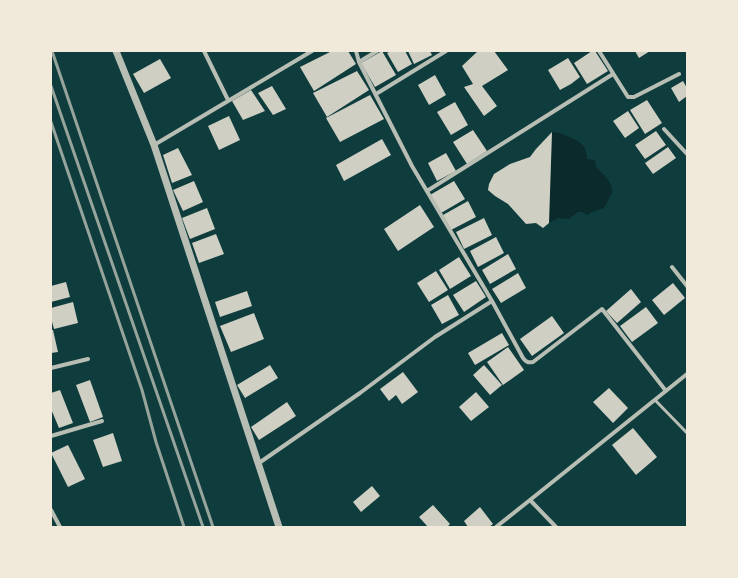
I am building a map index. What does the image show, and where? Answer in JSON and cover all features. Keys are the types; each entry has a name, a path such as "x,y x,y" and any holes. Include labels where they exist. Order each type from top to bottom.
{"street":[{"path":"116,51 154,145 279,527"},
{"path":"204,51 228,100"},
{"path":"154,145 312,51"},
{"path":"356,51 359,62 412,166 492,301 526,362 533,362 602,309 666,391"},
{"path":"359,62 377,51"},
{"path":"376,94 446,51"},
{"path":"599,51 627,96 631,98 679,74"},
{"path":"427,191 613,74"},
{"path":"664,129 687,154"},
{"path":"672,267 687,286"},
{"path":"259,463 360,393 435,337 492,301"},
{"path":"51,368 88,359"},
{"path":"496,527 687,374"},
{"path":"51,436 102,421"},
{"path":"530,500 556,527"},
{"path":"51,510 60,527"}],"lane":[{"path":"655,400 687,432"}],"water":[{"path":"552,132 565,135 582,144 585,148 587,159 595,160 596,167 607,178 612,187 612,193 604,208 587,215 583,212 578,212 569,219 558,218 549,223"}],"building":[{"path":"332,51 348,51 356,64 314,91 300,67"},
{"path":"382,51 396,75 375,87 361,63"},
{"path":"391,51 405,51 412,64 398,72 387,53"},
{"path":"408,51 430,51 432,55 414,64"},
{"path":"478,51 494,51 508,70 482,86 497,106 484,116 464,87 473,84 462,66"},
{"path":"592,51 595,51 608,71 587,84 574,63"},
{"path":"635,51 650,51 639,58"},
{"path":"568,58 580,77 560,90 548,70"},
{"path":"160,59 171,78 144,93 133,74"},
{"path":"357,71 369,90 327,117 313,93"},
{"path":"435,75 446,95 429,105 418,85"},
{"path":"683,81 687,88 687,96 679,102 671,88"},
{"path":"272,86 286,109 273,115 258,93"},
{"path":"251,90 265,111 243,120 232,101"},
{"path":"370,95 384,119 340,142 326,118"},
{"path":"647,100 662,123 645,134 630,110"},
{"path":"455,102 468,125 451,135 437,112"},
{"path":"628,111 639,128 625,138 613,121"},
{"path":"229,116 240,140 219,150 208,126"},
{"path":"473,130 487,151 467,164 453,142"},
{"path":"656,131 666,145 645,159 635,145"},
{"path":"552,132 549,223 543,228 536,223 526,224 508,204 488,190 494,174 510,164 530,157"},
{"path":"382,139 391,155 344,181 336,165"},
{"path":"668,147 676,158 653,174 645,163"},
{"path":"178,148 192,175 172,183 163,155"},
{"path":"446,153 456,171 437,181 428,163"},
{"path":"194,181 203,202 183,211 173,190"},
{"path":"454,181 465,199 441,213 430,195"},
{"path":"468,201 476,217 451,230 443,215"},
{"path":"420,205 434,227 398,251 384,229"},
{"path":"207,208 215,229 190,239 182,218"},
{"path":"484,218 492,235 464,249 456,232"},
{"path":"216,234 224,254 199,263 192,243"},
{"path":"496,237 504,253 478,267 470,251"},
{"path":"508,254 516,269 490,284 482,270"},
{"path":"459,257 471,276 450,289 439,270"},
{"path":"436,271 448,290 429,302 417,283"},
{"path":"518,273 526,288 501,303 492,289"},
{"path":"476,281 486,297 464,312 453,295"},
{"path":"66,282 70,297 51,302 51,286"},
{"path":"673,283 685,298 664,315 652,300"},
{"path":"631,289 641,302 617,323 606,311"},
{"path":"247,291 252,306 220,317 215,302"},
{"path":"448,295 459,315 442,324 431,305"},
{"path":"73,302 78,323 54,329 51,318 51,308"},
{"path":"646,307 658,323 632,342 620,326"},
{"path":"254,313 264,339 231,352 220,326"},
{"path":"552,316 564,333 532,356 520,339"},
{"path":"51,330 53,330 58,352 51,353"},
{"path":"502,333 509,345 475,365 468,353"},
{"path":"508,347 524,370 503,385 487,362"},
{"path":"270,365 278,378 245,398 237,385"},
{"path":"484,365 502,385 490,395 473,375"},
{"path":"403,372 418,392 402,404 396,395 389,401 380,389"},
{"path":"90,380 103,417 90,422 76,385"},
{"path":"609,388 628,408 613,423 593,402"},
{"path":"60,390 73,423 59,428 51,409 51,393"},
{"path":"476,392 489,407 471,421 459,407"},
{"path":"287,402 296,416 259,440 251,427"},
{"path":"633,428 657,457 636,475 612,445"},
{"path":"113,433 122,461 103,467 93,440"},
{"path":"68,445 85,479 68,487 51,453"},
{"path":"372,486 380,496 361,512 353,502"},
{"path":"433,505 450,524 447,527 428,527 419,517"},
{"path":"480,507 493,524 489,527 468,527 464,521"}],"railway":[{"path":"52,51 213,527"},
{"path":"51,86 203,527"},
{"path":"51,122 142,390 156,442 184,527"}]}
